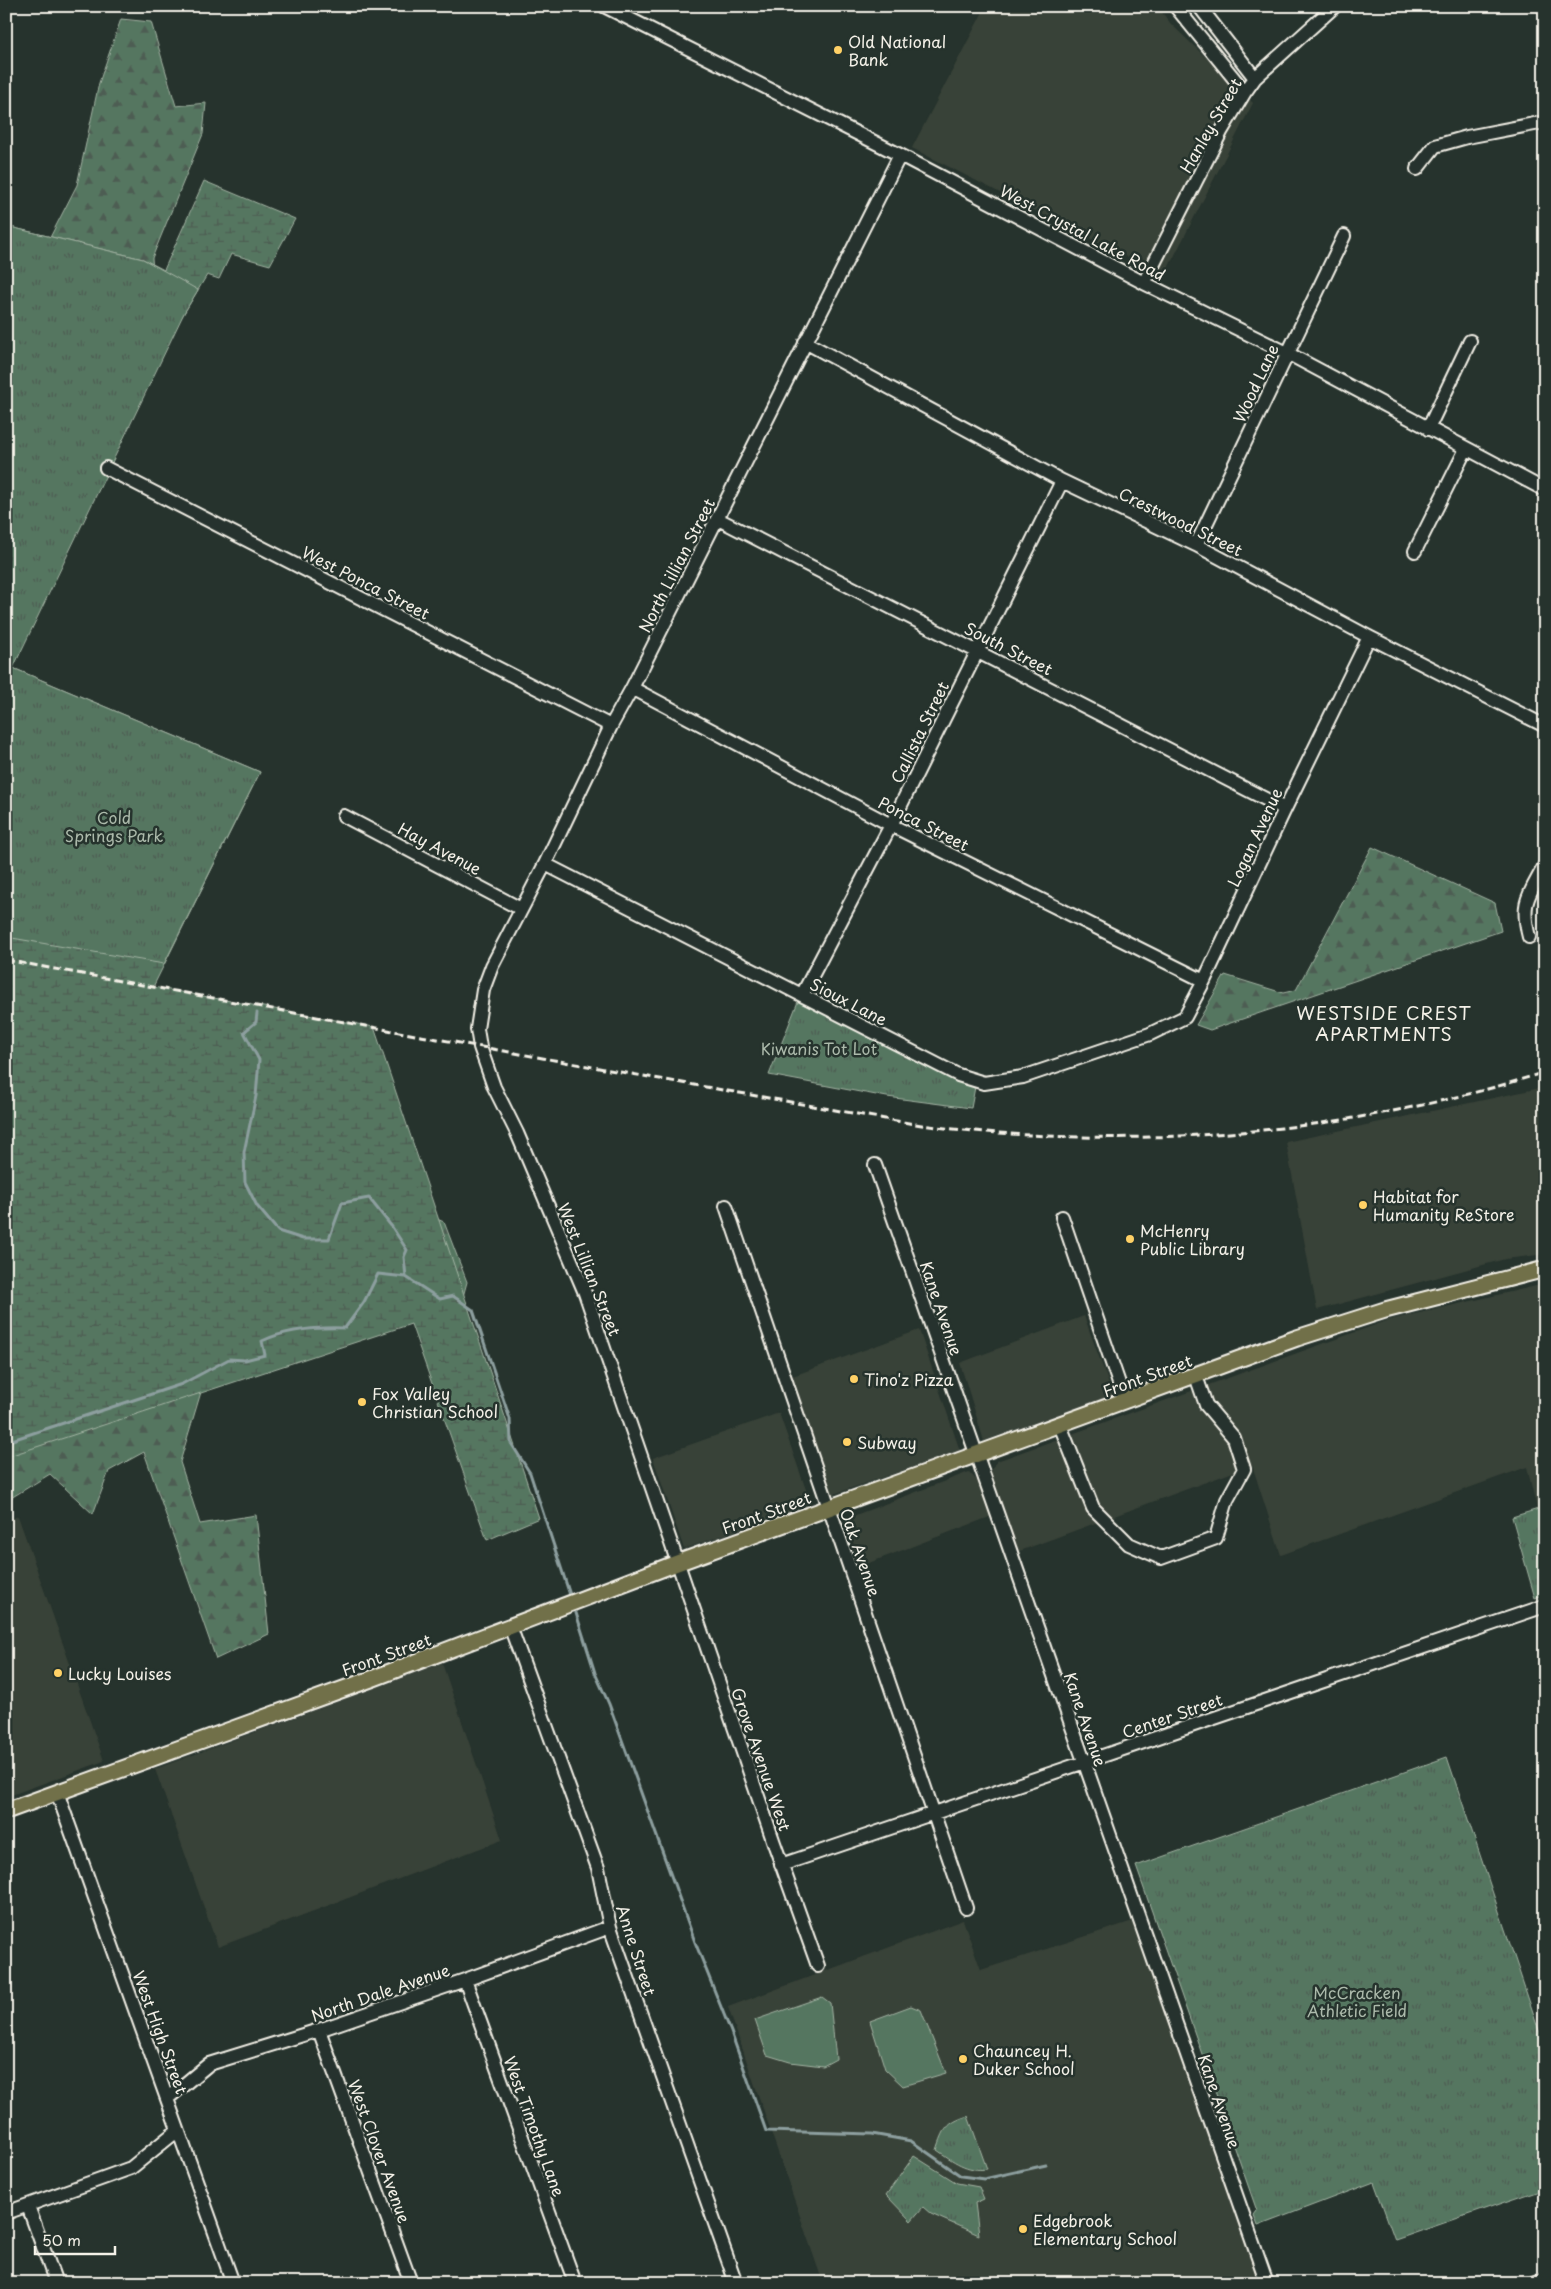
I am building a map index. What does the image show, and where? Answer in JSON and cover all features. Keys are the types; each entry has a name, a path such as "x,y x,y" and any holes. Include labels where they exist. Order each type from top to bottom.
{"main road":[{"name":"Front Street","path":"6,1811 677,1563 1297,1338 1385,1310 1545,1269"}],"street":[{"name":"West Crystal Lake Road","path":"604,6 900,155 1144,283 1287,354 1545,490"},
{"path":"1175,6 1245,92"},
{"path":"1198,6 1256,78"},
{"name":"Hanley Street","path":"1144,283 1221,132 1245,92 1256,78 1335,6"},
{"path":"1418,169 1435,146 1467,137 1545,122"},
{"name":"North Lillian Street","path":"483,990 492,966 545,864 611,726 718,519 900,155"},
{"name":"Wood Lane","path":"1196,545 1344,236"},
{"path":"1428,429 1470,341"},
{"name":"Crestwood Street","path":"805,342 1062,481 1196,545 1369,637 1545,726"},
{"path":"1416,551 1466,449"},
{"name":"West Ponca Street","path":"106,468 611,726"},
{"name":"Callista Street","path":"802,995 891,825 1062,481"},
{"name":"South Street","path":"718,519 1285,808"},
{"name":"Logan Avenue","path":"1150,1034 1185,1017 1369,637"},
{"name":"Ponca Street","path":"632,688 891,825 1204,981"},
{"name":"Hay Avenue","path":"344,816 521,909"},
{"name":"Sioux Lane","path":"545,864 958,1075 984,1083 1023,1077 1150,1034"},
{"path":"1529,937 1524,919 1524,906 1545,865"},
{"name":"West Lillian Street","path":"483,990 477,1028 480,1047 494,1088 517,1133 585,1293 677,1563"},
{"name":"Kane Avenue","path":"875,1165 1267,2283"},
{"name":"Oak Avenue","path":"726,1206 966,1908"},
{"path":"1062,1217 1125,1401"},
{"path":"1060,1425 1093,1508 1129,1544 1161,1558 1216,1538 1227,1500 1244,1469 1234,1438 1206,1405 1196,1376"},
{"name":"Grove Avenue West","path":"677,1563 781,1865 818,1966"},
{"name":"Center Street","path":"781,1865 1545,1606"},
{"name":"Anne Street","path":"510,1626 598,1868 610,1927 736,2283"},
{"name":"West High Street","path":"57,1792 233,2283"},
{"name":"North Dale Avenue","path":"168,2098 209,2064 319,2030 465,1980 610,1927"},
{"name":"West Timothy Lane","path":"465,1980 575,2283"},
{"name":"West Clover Avenue","path":"319,2030 410,2283"},
{"path":"6,2213 130,2168 178,2130"},
{"path":"28,2206 56,2283"},
{"path":"1535,2283 1545,2279"}],"shaded area":[{"path":"986,6 1157,6 1171,24 1253,103 1164,276 912,148"},
{"path":"1545,1087 1545,1254 1505,1259 1317,1310 1286,1142"},
{"path":"1545,1284 1545,1507 1537,1509 1527,1467 1281,1555 1252,1465 1017,1552 990,1473 997,1461 1389,1320"},
{"path":"1084,1316 1113,1395 984,1441 960,1363"},
{"path":"919,1330 960,1451 831,1495 793,1376"},
{"path":"779,1413 811,1504 684,1549 653,1458"},
{"path":"969,1472 980,1484 992,1516 861,1566 845,1519"},
{"path":"18,1516 104,1761 6,1797 6,1521"},
{"path":"442,1663 502,1840 218,1947 155,1769"},
{"path":"963,1920 981,1970 1133,1921 1260,2283 823,2283 728,2007"}],"green space":[{"path":"121,19 151,22 176,106 206,103 203,134 152,258 156,309 40,257 77,185 99,83"},
{"path":"204,181 295,219 270,265 231,254 219,279 207,275 109,438 103,468 13,668 260,772 153,987 374,1027 539,1518 487,1540 411,1324 6,1457 6,226 143,259 164,270"},
{"name":"Cold Springs Park","path":"6,226 143,259 198,290 184,313 13,668 260,772 164,964 6,937"},
{"path":"1372,847 1495,903 1501,931 1210,1030 1196,1025 1225,975 1283,993 1296,990"},
{"name":"Kiwanis Tot Lot","path":"799,999 975,1087 971,1108 887,1097 769,1075"},
{"path":"416,1210 444,1222 467,1282 456,1322 434,1318 350,1334 204,1382 180,1462 200,1524 256,1515 269,1634 216,1659 144,1452 109,1471 93,1514 50,1474 6,1501 6,1377"},
{"path":"1545,1507 1545,1594 1535,1598 1512,1517"},
{"name":"McCracken Athletic Field","path":"1447,1757 1545,2048 1545,2188 1395,2240 1374,2182 1258,2226 1254,2215 1257,2211 1136,1866"},
{"path":"822,1997 830,2003 836,2059 823,2066 790,2062 767,2055 755,2020"},
{"path":"911,2006 921,2010 946,2073 903,2086 885,2069 870,2021"},
{"path":"968,2116 987,2169 967,2167 955,2162 937,2150 944,2132 950,2124"},
{"path":"914,2156 957,2183 979,2187 984,2199 975,2203 979,2235 931,2214 923,2207 911,2221 886,2195"}],"waterway":[{"path":"257,1013 256,1022 244,1032 259,1060 256,1096 244,1152 245,1182 257,1206 278,1231 303,1239 329,1239 342,1203 369,1198 407,1250 404,1257 406,1277 440,1299 453,1296 473,1310 510,1419 511,1443 530,1473 570,1595"},
{"path":"6,1442 182,1384 229,1359 245,1360 265,1355 262,1341 272,1337 303,1330 345,1328 364,1302 378,1274 406,1277"},
{"path":"576,1613 595,1673 609,1704 766,2131 872,2134 911,2141 961,2176 984,2179 1046,2165"}],"railway":[{"path":"6,960 446,1041 894,1120 946,1128 1037,1135 1110,1137 1184,1136 1257,1131 1330,1122 1403,1109 1475,1092 1545,1072"}],"place":[{"name":"Old National Bank","path":"838,50"},
{"name":"Habitat for Humanity ReStore","path":"1363,1205"},
{"name":"McHenry Public Library","path":"1130,1239"},
{"name":"Tino'z Pizza","path":"854,1379"},
{"name":"Fox Valley Christian School","path":"362,1402"},
{"name":"Subway","path":"847,1442"},
{"name":"Lucky Louises","path":"58,1673"},
{"name":"Chauncey H. Duker School","path":"963,2059"},
{"name":"Edgebrook Elementary School","path":"1023,2229"}],"district":[{"name":"WESTSIDE CREST APARTMENTS","path":"1384,1022"}]}
